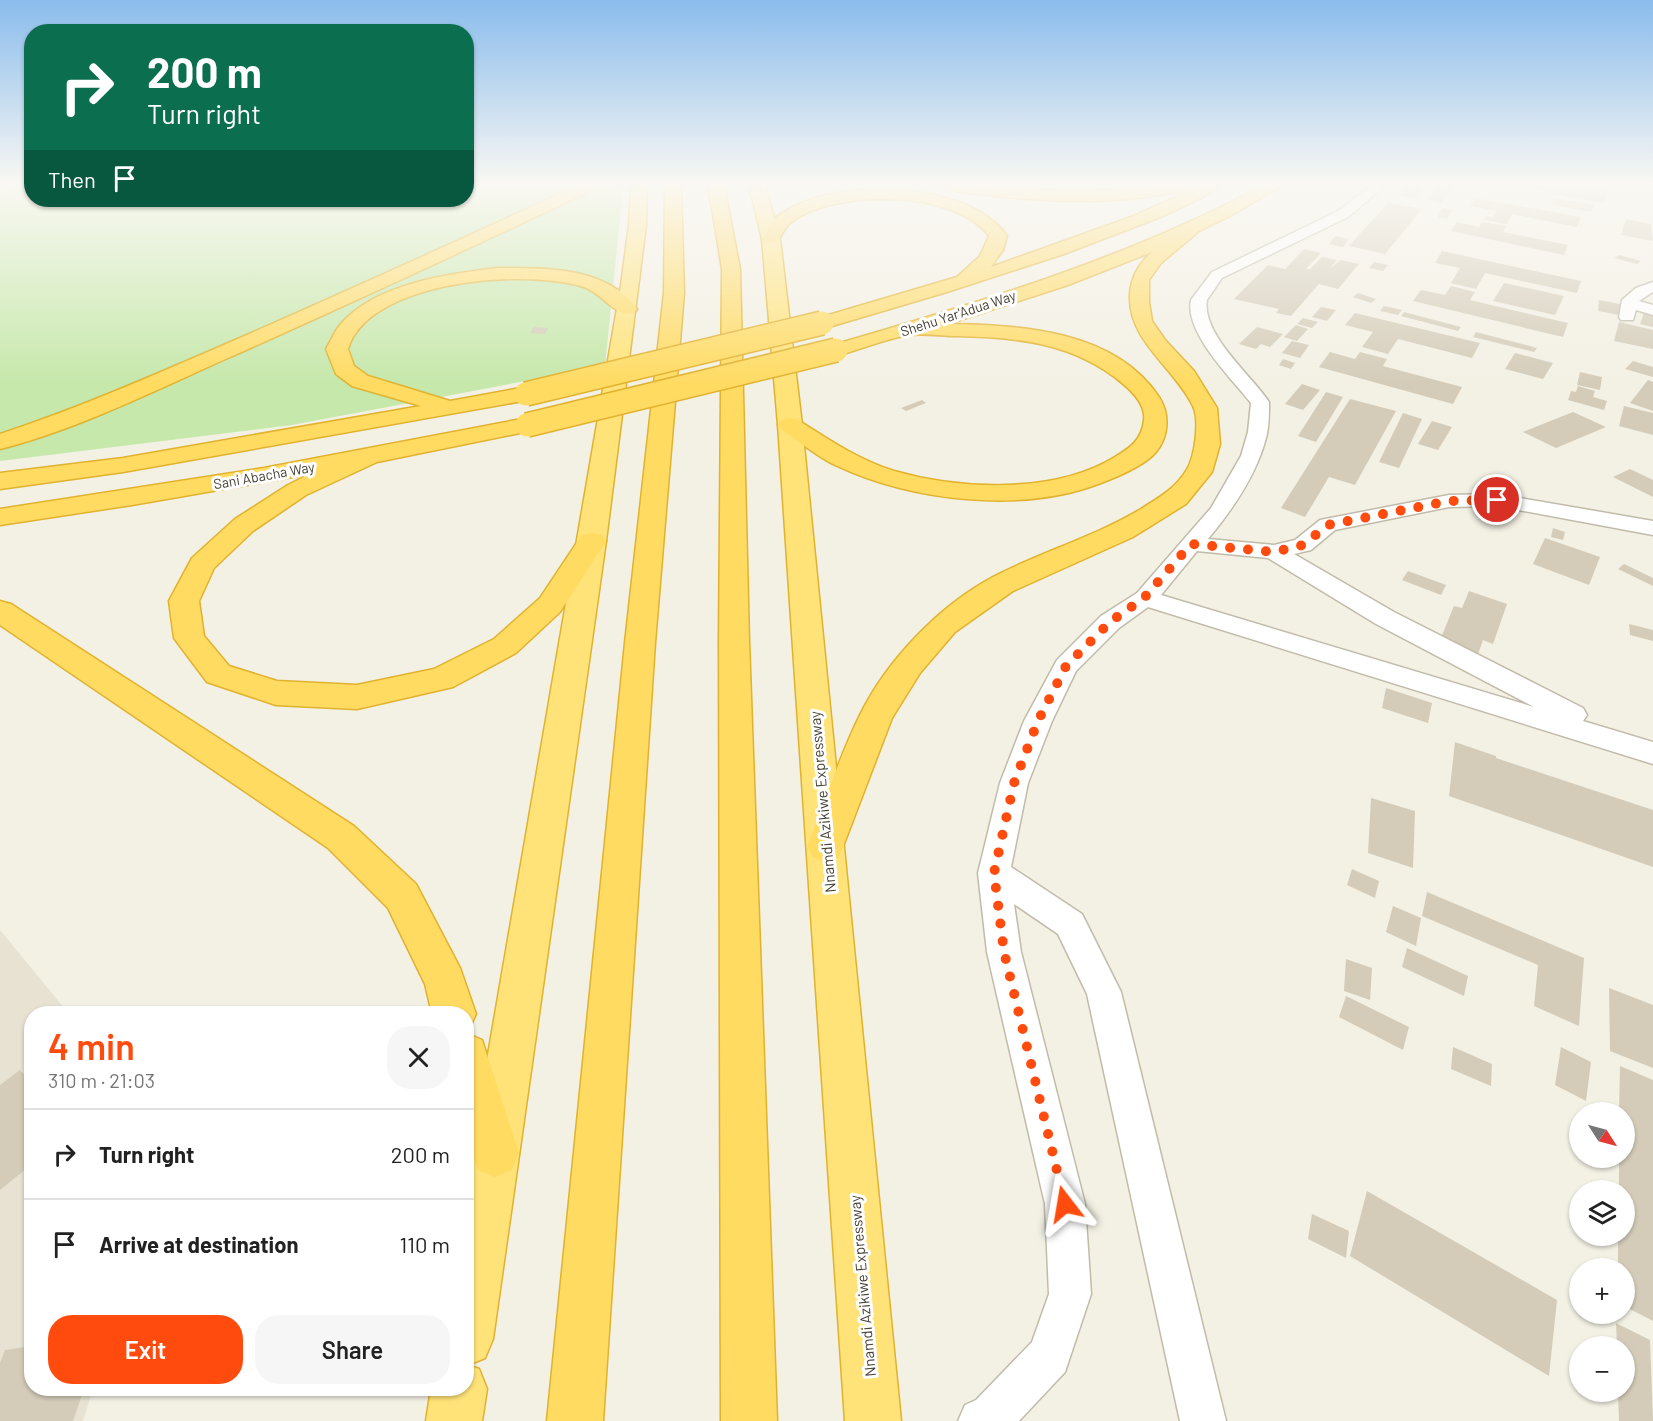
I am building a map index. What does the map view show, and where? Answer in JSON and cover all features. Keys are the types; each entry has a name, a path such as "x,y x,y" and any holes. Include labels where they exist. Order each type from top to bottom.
{"highway":[{"path":"0,442 60,422 201,363 451,251"},
{"path":"474,1288 592,541 634,251"},
{"path":"575,1421 638,667 674,293 674,251"},
{"path":"728,251 731,270 734,641 748,1421"},
{"name":"Nnamdi Azikiwe Expressway","path":"772,251 790,425 873,1421"},
{"path":"954,286 988,260 994,251"},
{"name":"Shehu Yar'Adua Way","path":"454,407 526,394 822,323 954,286 1053,251"},
{"name":"Shehu Yar'Adua Way","path":"527,425 836,350 910,329 1068,277 1133,251"},
{"path":"826,846 876,716 909,665 944,625 1003,584 1123,531 1177,498 1199,472 1208,444 1206,408 1186,376 1158,345 1142,321 1139,302 1140,280 1155,259 1164,251"},
{"path":"454,407 360,381 344,369 337,349 348,329 369,311 404,293 447,280 525,272 562,276 590,283 610,293 627,309"},
{"path":"790,425 842,459 885,476 932,487 1001,493 1070,486 1112,470 1146,449 1156,418 1147,394 1125,372 1097,355 1030,335 992,331 910,329"},
{"path":"0,481 123,465 454,407"},
{"name":"Sani Abacha Way","path":"0,517 109,502 369,456 527,425"},
{"path":"369,456 297,490 244,525 202,564 184,600 189,638 218,674 276,693 357,697 442,679 505,646 550,605 592,541"},
{"path":"0,611 341,837 402,896 445,982 452,1006"},
{"path":"474,1082 495,1153"},
{"path":"454,1421 458,1396"}],"street":[{"path":"981,1421 992,1416 1049,1356 1070,1294 1065,1204 1004,952 994,873 1014,783 1038,721 1066,666 1110,622 1144,598 1220,511 1251,456 1258,432 1260,402 1215,346 1202,323 1199,300 1217,275 1266,251"},
{"path":"1653,287 1637,292 1627,310 1653,310"},
{"path":"1191,544 1274,552 1303,545 1328,525 1449,501 1497,500 1653,528"},
{"path":"1274,552 1385,618 1643,750"},
{"path":"1144,598 1643,750"},
{"path":"994,873 1070,924 1104,993 1203,1421"}],"shaded area":[{"path":"0,930 62,1006 24,1006 24,1396 91,1396 83,1421 0,1421"}],"green space":[{"path":"0,251 617,251 605,366 292,425 0,461"}],"building":[{"path":"1302,251 1321,253 1306,269 1310,269 1322,257 1337,260 1329,269 1341,260 1359,264 1338,289 1319,284 1291,316 1276,313 1279,309 1234,299 1268,265 1285,269"},
{"path":"1443,251 1581,281 1577,293 1485,273 1476,289 1451,283 1460,268 1435,263"},
{"path":"1547,251 1565,251 1564,255"},
{"path":"1619,255 1641,261 1637,264 1614,258"},
{"path":"1374,262 1388,265 1383,271 1369,268"},
{"path":"1504,283 1564,296 1555,315 1493,301"},
{"path":"1451,286 1475,292 1470,300 1568,323 1563,337 1413,301 1421,290 1445,295"},
{"path":"1358,293 1376,299 1371,303 1353,297"},
{"path":"1599,300 1620,304 1619,315 1598,311"},
{"path":"1384,306 1402,310 1398,315 1380,311"},
{"path":"1321,307 1336,310 1327,321 1312,317"},
{"path":"1645,310 1653,312 1653,327 1640,324"},
{"path":"1404,312 1461,327 1458,331 1401,316"},
{"path":"1355,313 1480,343 1472,358 1398,339 1388,354 1362,347 1373,332 1345,325"},
{"path":"1303,318 1318,322 1312,328 1297,324"},
{"path":"1619,322 1653,330 1653,349 1614,341"},
{"path":"1296,325 1308,329 1297,341 1284,337"},
{"path":"534,327 548,328 545,334 530,333"},
{"path":"1257,327 1283,334 1270,347 1261,344 1256,349 1239,344"},
{"path":"1476,332 1537,348 1534,352 1473,337"},
{"path":"1292,341 1309,345 1300,358 1282,353"},
{"path":"1330,352 1355,359 1360,352 1387,359 1383,366 1462,387 1453,404 1319,367"},
{"path":"1515,353 1553,363 1543,379 1505,369"},
{"path":"1283,359 1295,363 1291,369 1279,365"},
{"path":"1633,361 1653,367 1653,377 1625,369"},
{"path":"1580,372 1602,377 1600,390 1577,385"},
{"path":"1648,380 1653,382 1653,411 1630,403"},
{"path":"1302,384 1320,390 1303,410 1285,404"},
{"path":"1578,386 1595,391 1593,397 1607,401 1604,410 1568,400 1571,391 1576,392"},
{"path":"1326,392 1343,397 1316,442 1298,436"},
{"path":"1350,399 1396,411 1355,485 1329,477 1305,517 1281,508"},
{"path":"922,400 926,403 906,411 901,408"},
{"path":"1624,406 1653,413 1653,435 1619,426"},
{"path":"1573,412 1606,427 1556,448 1523,432"},
{"path":"1403,413 1422,419 1399,468 1379,462"},
{"path":"1432,421 1452,427 1438,450 1418,444"},
{"path":"1630,469 1653,480 1653,497 1613,477"},
{"path":"1553,528 1565,532 1563,540 1551,537"},
{"path":"1545,538 1600,557 1589,585 1533,564"},
{"path":"1624,564 1653,578 1653,586 1618,569"},
{"path":"1408,571 1446,585 1441,595 1402,580"},
{"path":"1469,591 1507,604 1493,644 1483,640 1476,660 1438,645 1454,606 1462,608"},
{"path":"1629,624 1653,630 1653,641 1630,635"},
{"path":"1386,688 1432,703 1428,723 1382,708"},
{"path":"1455,742 1496,756 1496,758 1653,810 1653,867 1449,796"},
{"path":"1371,798 1415,811 1413,868 1368,853"},
{"path":"1352,869 1379,881 1375,898 1347,885"},
{"path":"1427,892 1584,958 1579,1026 1534,1006 1538,965 1422,916"},
{"path":"1393,906 1421,918 1416,946 1386,932"},
{"path":"1407,948 1468,976 1464,996 1402,967"},
{"path":"1346,959 1372,968 1370,1000 1344,991"},
{"path":"1609,988 1653,1005 1653,1068 1610,1051"},
{"path":"1346,996 1409,1027 1403,1050 1339,1017"},
{"path":"1453,1047 1492,1064 1491,1086 1451,1069"},
{"path":"1561,1047 1591,1062 1586,1101 1555,1085"},
{"path":"1620,1066 1653,1080 1653,1321 1635,1312 1635,1258 1618,1258 1618,1246 1635,1246 1635,1180 1619,1180 1619,1168 1635,1168 1635,1102 1619,1102"},
{"path":"20,1070 24,1075 24,1170 0,1190 0,1085"},
{"path":"1367,1191 1557,1300 1549,1376 1350,1256"},
{"path":"1312,1214 1349,1231 1346,1258 1308,1239"},
{"path":"1616,1324 1618,1324 1650,1340 1653,1421 1619,1421 1618,1402 1635,1402 1635,1336 1617,1336"},
{"path":"24,1347 24,1396 82,1396 73,1421 0,1421 0,1363 5,1350"}],"route":[{"path":"1065,1204 1004,952 994,873 1014,783 1038,721 1066,666 1110,622 1144,598 1191,544 1274,552 1303,545 1328,525 1449,501 1497,500"}]}
